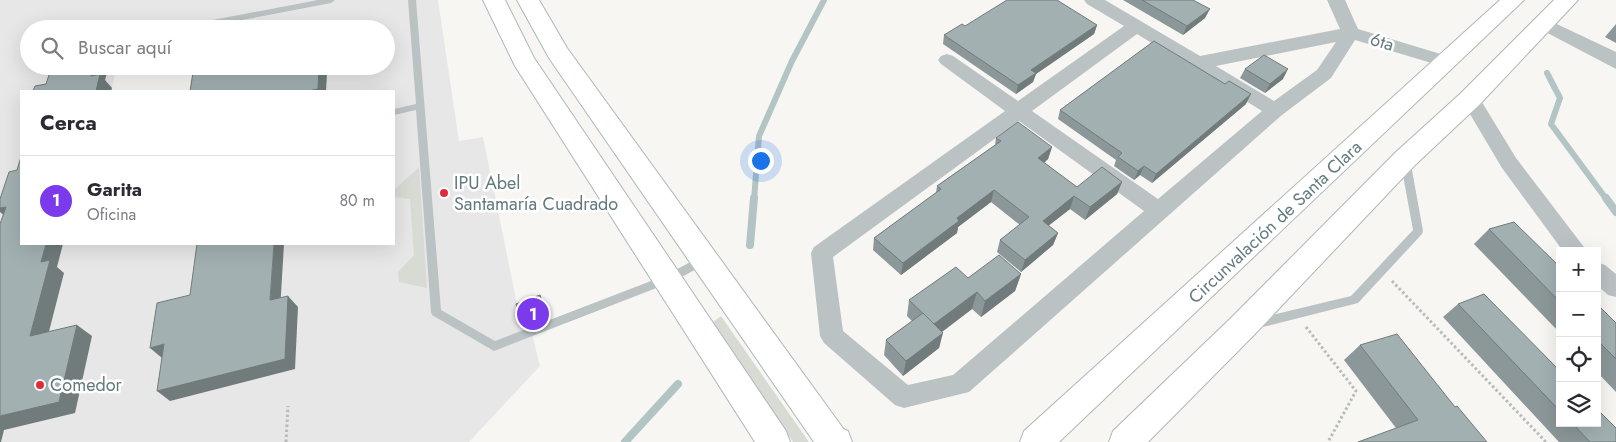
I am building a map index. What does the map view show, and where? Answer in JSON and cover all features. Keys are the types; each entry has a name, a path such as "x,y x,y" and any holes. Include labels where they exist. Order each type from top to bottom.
{"main road":[{"path":"494,0 523,60 774,442"},
{"path":"528,0 557,52 833,441"},
{"name":"Circunvalación de Santa Clara","path":"1036,442 1513,0"},
{"path":"1125,442 1242,327 1405,159 1470,99 1542,23 1567,0"}],"street":[{"path":"1093,0 1275,110"},
{"name":"6ta","path":"1336,0 1351,33 1448,62"},
{"path":"1542,23 1614,59 1616,63"},
{"path":"1136,26 822,253 832,336 904,397 960,384 1275,110 1324,74 1351,33"},
{"path":"1198,63 1351,33"},
{"path":"947,60 1159,211"},
{"path":"1470,99 1509,163 1573,247"},
{"path":"1601,275 1616,288"}],"lane":[{"path":"228,20 331,0"},
{"path":"412,0 436,312 494,346 668,279 704,260"},
{"path":"395,112 421,106"},
{"path":"1242,327 1354,300 1418,231 1405,159"}],"path":[{"path":"1381,270 1546,442"},
{"path":"1297,315 1356,391 1328,442"},
{"path":"286,442 288,406"}],"shaded area":[{"name":"IPU Abel Santamaría Cuadrado","path":"0,0 438,0 459,141 483,137 518,309 525,328 530,326 540,366 469,442 0,442"},
{"path":"419,167 427,288 399,282 398,272 414,255 410,199 395,197 395,189"},
{"path":"721,316 809,442 793,442 713,322"}],"building":[{"path":"1007,0 1057,0 1097,25 1031,70 1036,73 1018,85 944,35 962,24 965,26"},
{"path":"1142,0 1193,0 1210,9 1187,26"},
{"path":"1154,41 1225,84 1229,81 1251,94 1156,174 1144,166 1138,171 1118,157 1122,153 1060,110"},
{"path":"1264,55 1288,69 1270,84 1245,69"},
{"path":"49,75 100,75 96,90 33,90 35,86 46,84"},
{"path":"193,75 319,75 318,89 314,90 190,90"},
{"path":"1018,122 1052,147 1038,158 1077,187 1102,167 1122,182 1090,207 1074,196 1043,221 1058,233 1025,260 1000,240 1029,217 994,190 957,218 959,221 903,263 874,238 941,189 937,186 1001,141 996,138"},
{"path":"20,160 20,245 46,245 41,262 50,260 30,336 77,325 59,402 0,416 0,224 6,207 0,208 0,199 9,172 17,170"},
{"path":"1514,222 1556,263 1556,298 1489,229"},
{"path":"197,245 274,245 270,300 288,296 285,359 157,391 164,344 150,348 157,303 190,295"},
{"path":"999,255 1021,274 985,301 977,292 934,324 909,300 956,267 968,278"},
{"path":"1484,294 1556,367 1556,407 1458,304"},
{"path":"540,295 546,314 523,323 516,304"},
{"path":"1601,308 1616,323 1616,359 1601,344"},
{"path":"923,313 943,333 906,361 886,340"},
{"path":"1397,334 1455,407 1457,406 1487,442 1358,442 1418,420 1360,345"},
{"path":"1601,413 1616,428 1616,442 1590,442 1576,427 1601,427"}],"waterway":[{"path":"754,200 759,136 792,61 824,0"},
{"path":"1547,73 1560,98 1551,124 1607,200"},
{"path":"750,245 754,198"},
{"path":"1606,198 1616,212"},
{"path":"625,442 678,384"}],"place":[{"name":"IPU Abel Santamaría Cuadrado","path":"444,193"},
{"name":"Garita","path":"533,314"},
{"name":"Comedor","path":"40,385"}]}
